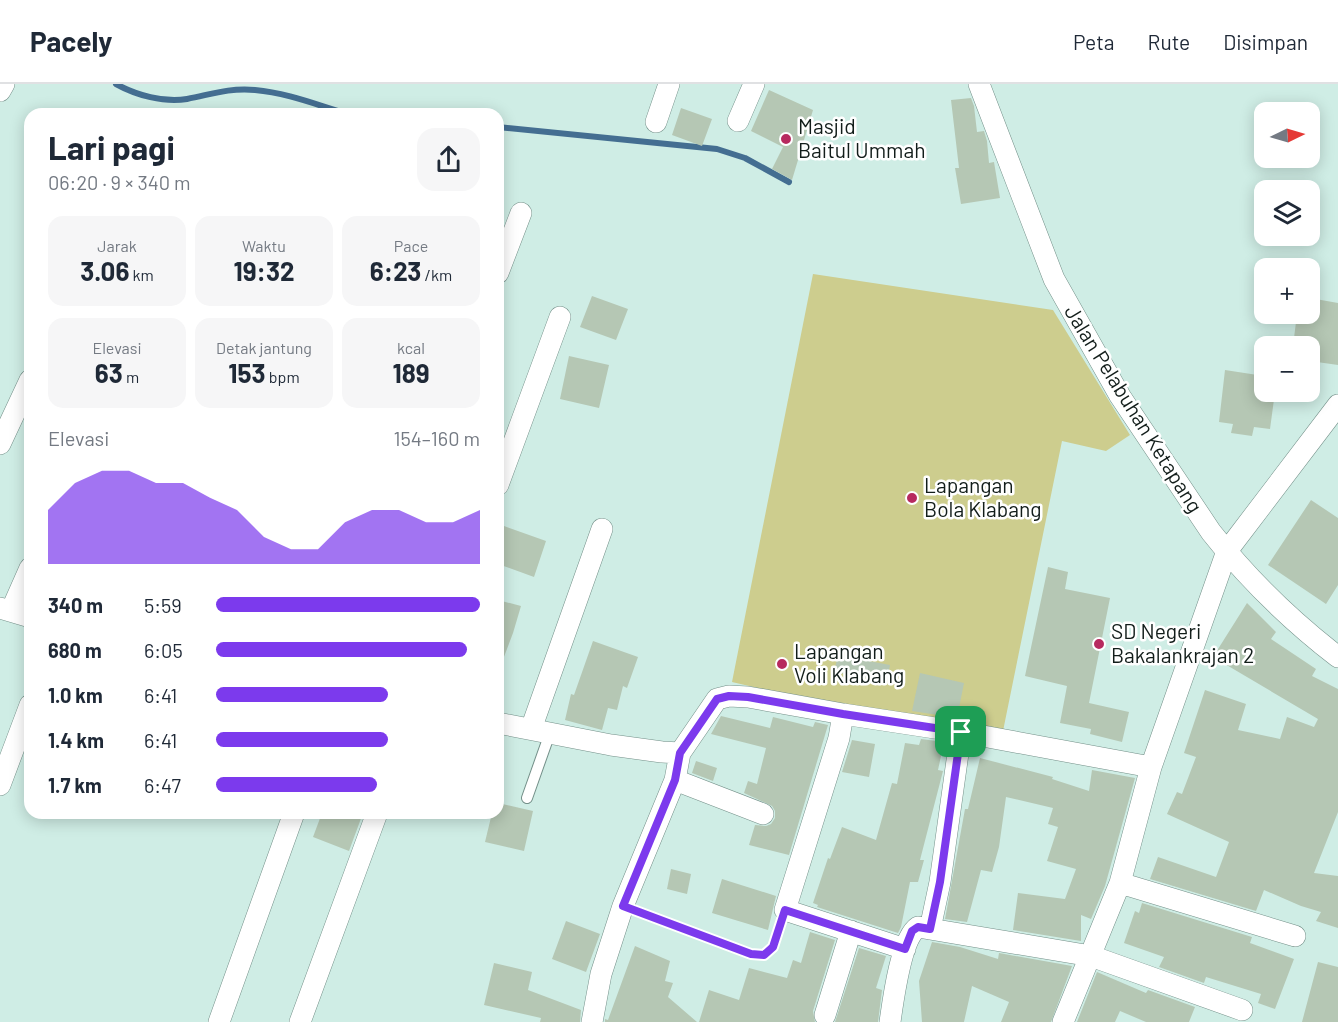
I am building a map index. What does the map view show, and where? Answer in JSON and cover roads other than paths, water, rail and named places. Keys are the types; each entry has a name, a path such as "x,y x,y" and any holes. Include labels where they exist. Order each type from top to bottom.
{"street":[{"path":"0,91 4,84"},
{"path":"656,122 669,84"},
{"path":"738,121 754,84"},
{"name":"Jalan Pelabuhan Ketapang","path":"980,84 1054,279 1120,396 1227,552 1272,602 1338,657"},
{"path":"504,257 521,213"},
{"path":"504,469 560,317"},
{"path":"0,444 24,393"},
{"path":"1064,1022 1120,883 1151,767 1227,552 1338,405"},
{"path":"541,731 602,529"},
{"path":"14,612 24,584"},
{"path":"592,1022 601,974 623,906 675,780 680,753 717,699 729,696 748,697 961,732 1151,767"},
{"path":"843,714 839,738 785,910 905,949"},
{"path":"0,785 24,721"},
{"path":"504,724 611,745 680,753"},
{"path":"930,929 940,882 961,732"},
{"path":"675,780 763,814"},
{"path":"219,1022 292,819"},
{"path":"300,1022 375,819"},
{"path":"1120,883 1295,936"},
{"path":"890,1022 905,949 912,931 918,927 1091,956 1242,1010"},
{"path":"825,1016 851,931"}],"lane":[{"path":"527,798 541,731"}],"waterway":[{"path":"116,84 132,92 160,99 178,100 220,92 255,90 291,97 328,108"},
{"path":"504,128 717,149 745,158 789,182"}],"place":[{"name":"Masjid Baitul Ummah","path":"786,139"},
{"name":"Lapangan Bola Klabang","path":"912,498"},
{"name":"SD Negeri Bakalankrajan 2","path":"1099,644"},
{"name":"Lapangan Voli Klabang","path":"782,664"}]}
